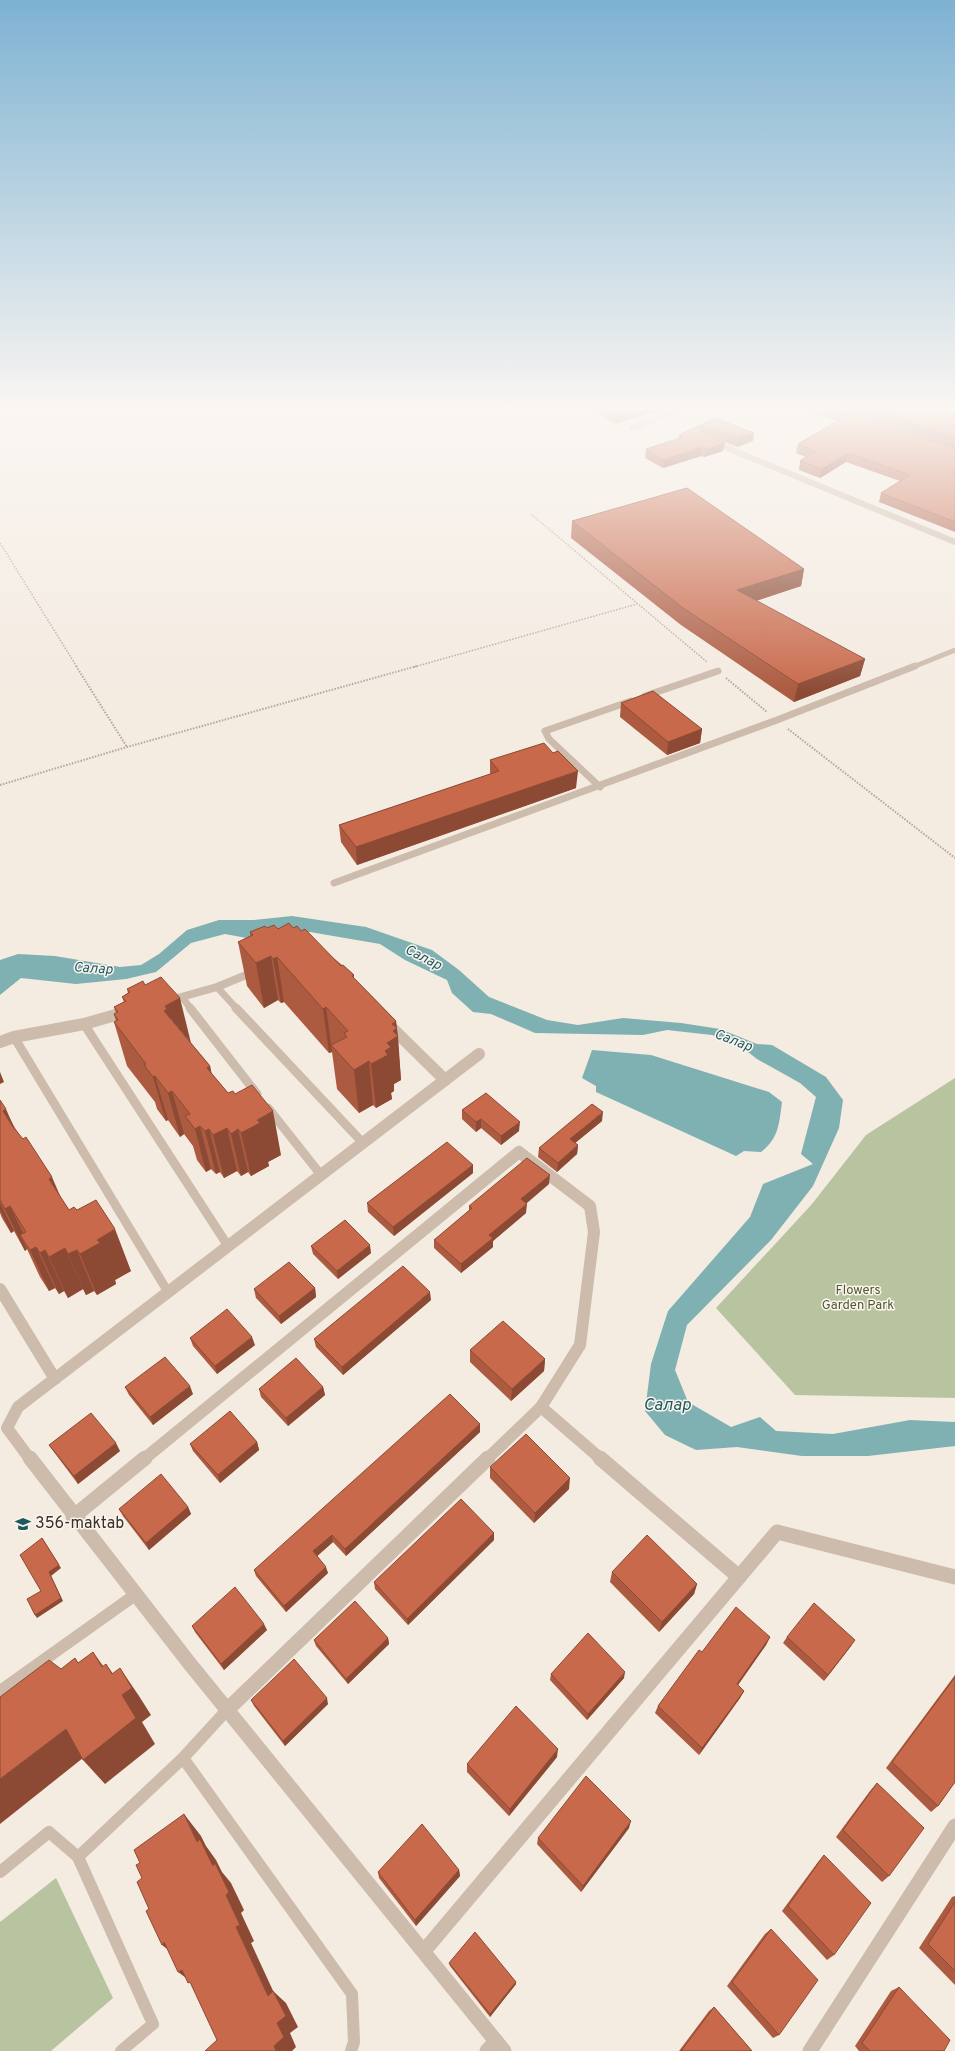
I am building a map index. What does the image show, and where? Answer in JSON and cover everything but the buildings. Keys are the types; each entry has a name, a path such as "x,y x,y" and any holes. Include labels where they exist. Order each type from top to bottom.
{"street":[{"path":"858,502 955,542"},
{"path":"159,1003 217,987 268,966"},
{"path":"0,1042 14,1037 84,1024 137,1009"},
{"path":"378,1014 445,1080"},
{"path":"479,1054 18,1407 7,1428 73,1517 226,1711 424,1951 495,2048"},
{"path":"73,1517 519,1152 590,1206 594,1232 580,1345 541,1407 226,1711"},
{"path":"0,1289 55,1379"},
{"path":"541,1407 739,1577"},
{"path":"424,1951 776,1532 955,1577"},
{"path":"810,2051 955,1826"}],"lane":[{"path":"334,882 777,720 955,650"},
{"path":"600,786 549,739 546,731 718,671"},
{"path":"217,987 363,1143"},
{"path":"182,997 321,1175"},
{"path":"84,1024 228,1246"},
{"path":"14,1037 168,1292"},
{"path":"0,1691 135,1595"},
{"path":"78,1857 184,1758 226,1711"},
{"path":"184,1758 352,1994 354,2042 351,2051"},
{"path":"0,1872 49,1832 78,1857 153,2024 121,2051"}],"path":[{"path":"531,514 777,720 955,858"},
{"path":"0,543 127,748"},
{"path":"0,785 637,604"}],"green space":[{"name":"Flowers Garden Park","path":"955,1078 955,1398 795,1395 716,1308 812,1204 866,1135"},
{"path":"56,1878 113,1998 51,2051 0,2051 0,1922"}],"water":[{"name":"Салар","path":"292,916 366,927 432,950 459,970 489,997 547,1020 578,1025 623,1018 681,1023 720,1029 757,1044 772,1045 826,1077 843,1100 839,1128 813,1186 771,1240 687,1325 675,1370 688,1402 731,1427 760,1417 776,1431 833,1434 910,1420 955,1422 955,1446 868,1456 802,1456 737,1447 696,1450 665,1435 645,1411 651,1364 668,1311 750,1217 763,1184 813,1164 801,1154 816,1097 800,1083 757,1059 739,1045 712,1035 667,1030 643,1035 535,1033 491,1014 473,1012 452,993 447,980 405,960 380,944 310,932 284,935 263,941 225,934 191,943 156,972 126,979 76,984 21,978 0,995 0,960 18,954 55,956 120,967 141,965 159,954 187,930 219,920 254,920"},
{"path":"592,1050 651,1055 769,1092 782,1102 779,1124 775,1136 767,1147 761,1152 744,1151 736,1156 596,1092 596,1086 582,1078"}],"place":[{"name":"356-maktab","path":"23,1524"}]}
